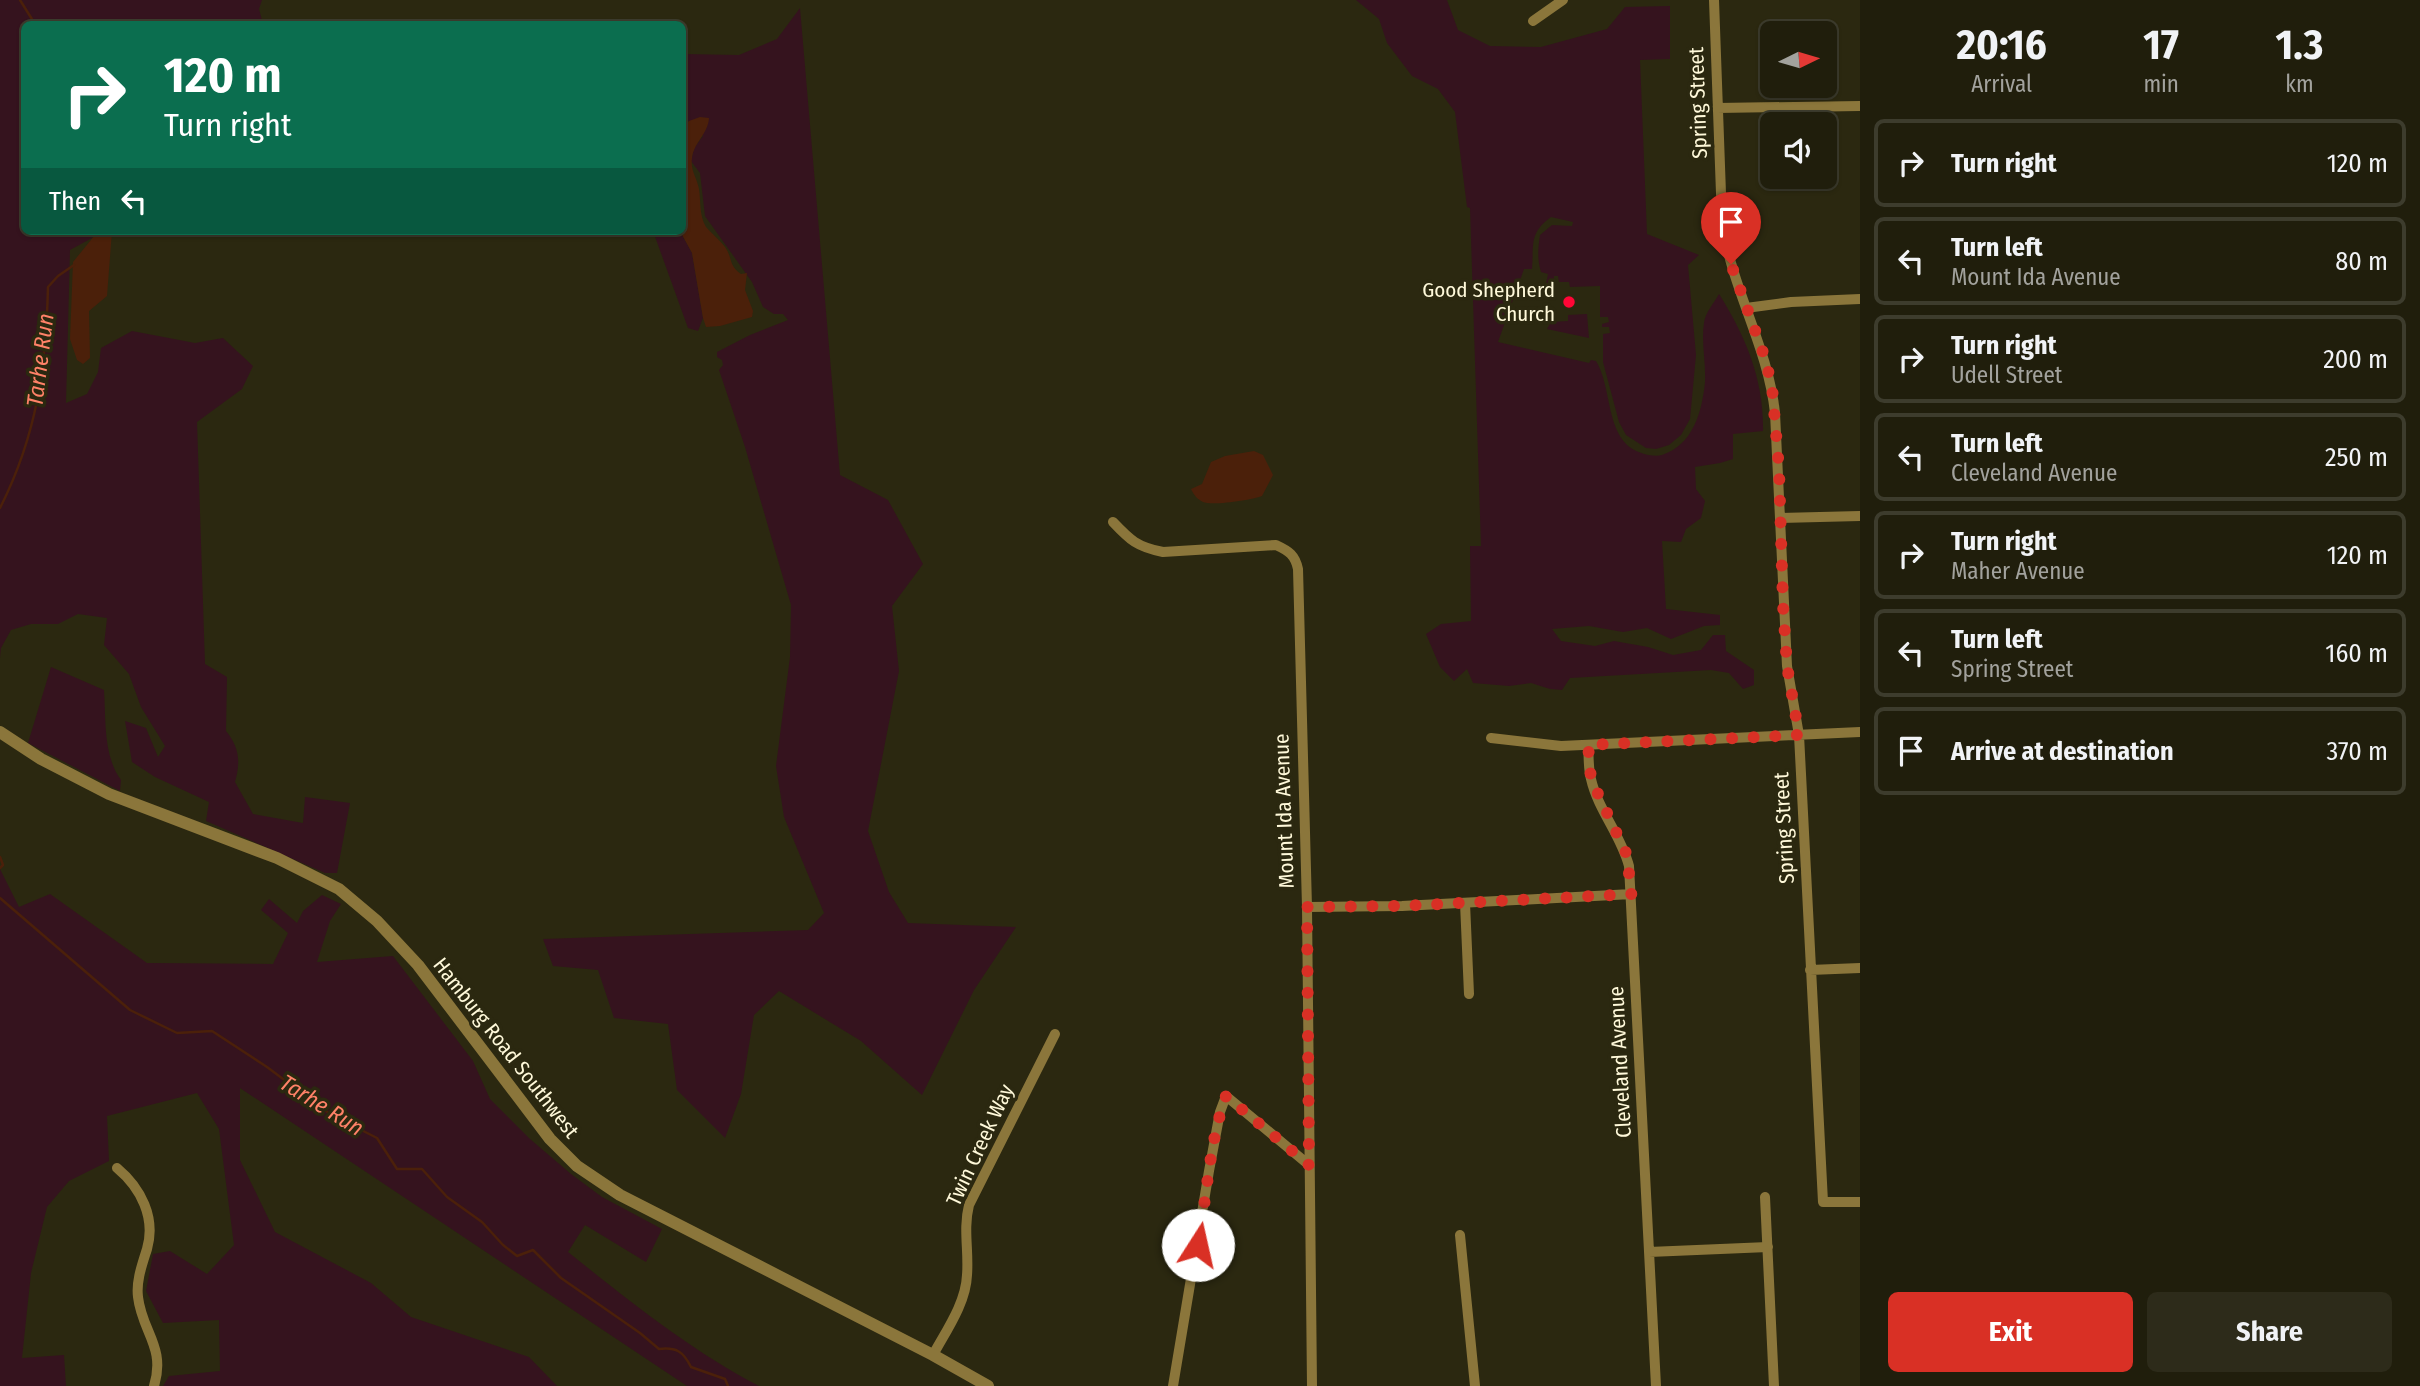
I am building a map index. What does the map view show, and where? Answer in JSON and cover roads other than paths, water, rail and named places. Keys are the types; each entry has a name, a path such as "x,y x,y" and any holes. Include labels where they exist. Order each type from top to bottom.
{"street":[{"path":"1533,21 1563,0"},
{"name":"Spring Street","path":"1714,0 1724,242 1765,358 1772,387 1778,450 1787,666 1799,735 1823,1202 1860,1202"},
{"path":"1717,108 1860,106"},
{"path":"1746,308 1803,301 1860,299"},
{"path":"1780,518 1860,516"},
{"name":"Mount Ida Avenue","path":"1113,522 1133,543 1163,552 1276,545 1295,558 1298,569 1307,907 1312,1386"},
{"name":"Hamburg Road Southwest","path":"0,732 41,759 109,794 277,858 339,889 377,921 418,965 534,1119 577,1167 620,1195 933,1355 988,1386"},
{"path":"1490,738 1561,746 1860,732"},
{"name":"Cleveland Avenue","path":"1588,745 1591,779 1626,853 1632,894 1656,1386"},
{"path":"1307,907 1465,903 1632,894"},
{"path":"1465,903 1468,994"},
{"path":"1810,970 1860,968"},
{"name":"Twin Creek Way","path":"933,1355 966,1286 965,1223 969,1205 1055,1034"},
{"path":"1173,1386 1220,1112 1226,1096 1309,1165"},
{"path":"117,1168 134,1185 148,1216 149,1238 139,1274 138,1297 158,1356 154,1386"},
{"path":"1765,1197 1774,1386"},
{"path":"1460,1235 1475,1386"},
{"path":"1649,1252 1768,1247"}],"waterway":[{"name":"Tarhe Run","path":"20,0 33,21"},
{"name":"Tarhe Run","path":"0,508 23,454 37,400 45,345 48,287 74,265"},
{"name":"Tarhe Run","path":"0,857 3,865 0,868"},
{"name":"Tarhe Run","path":"0,898 130,1010 177,1033 212,1031 267,1067 330,1114 377,1138 397,1169 422,1169 447,1197 482,1222 517,1256 533,1250 561,1278 659,1349 678,1351 691,1367 725,1379 728,1386"}],"place":[{"name":"Good Shepherd Church","path":"1569,302"}]}
